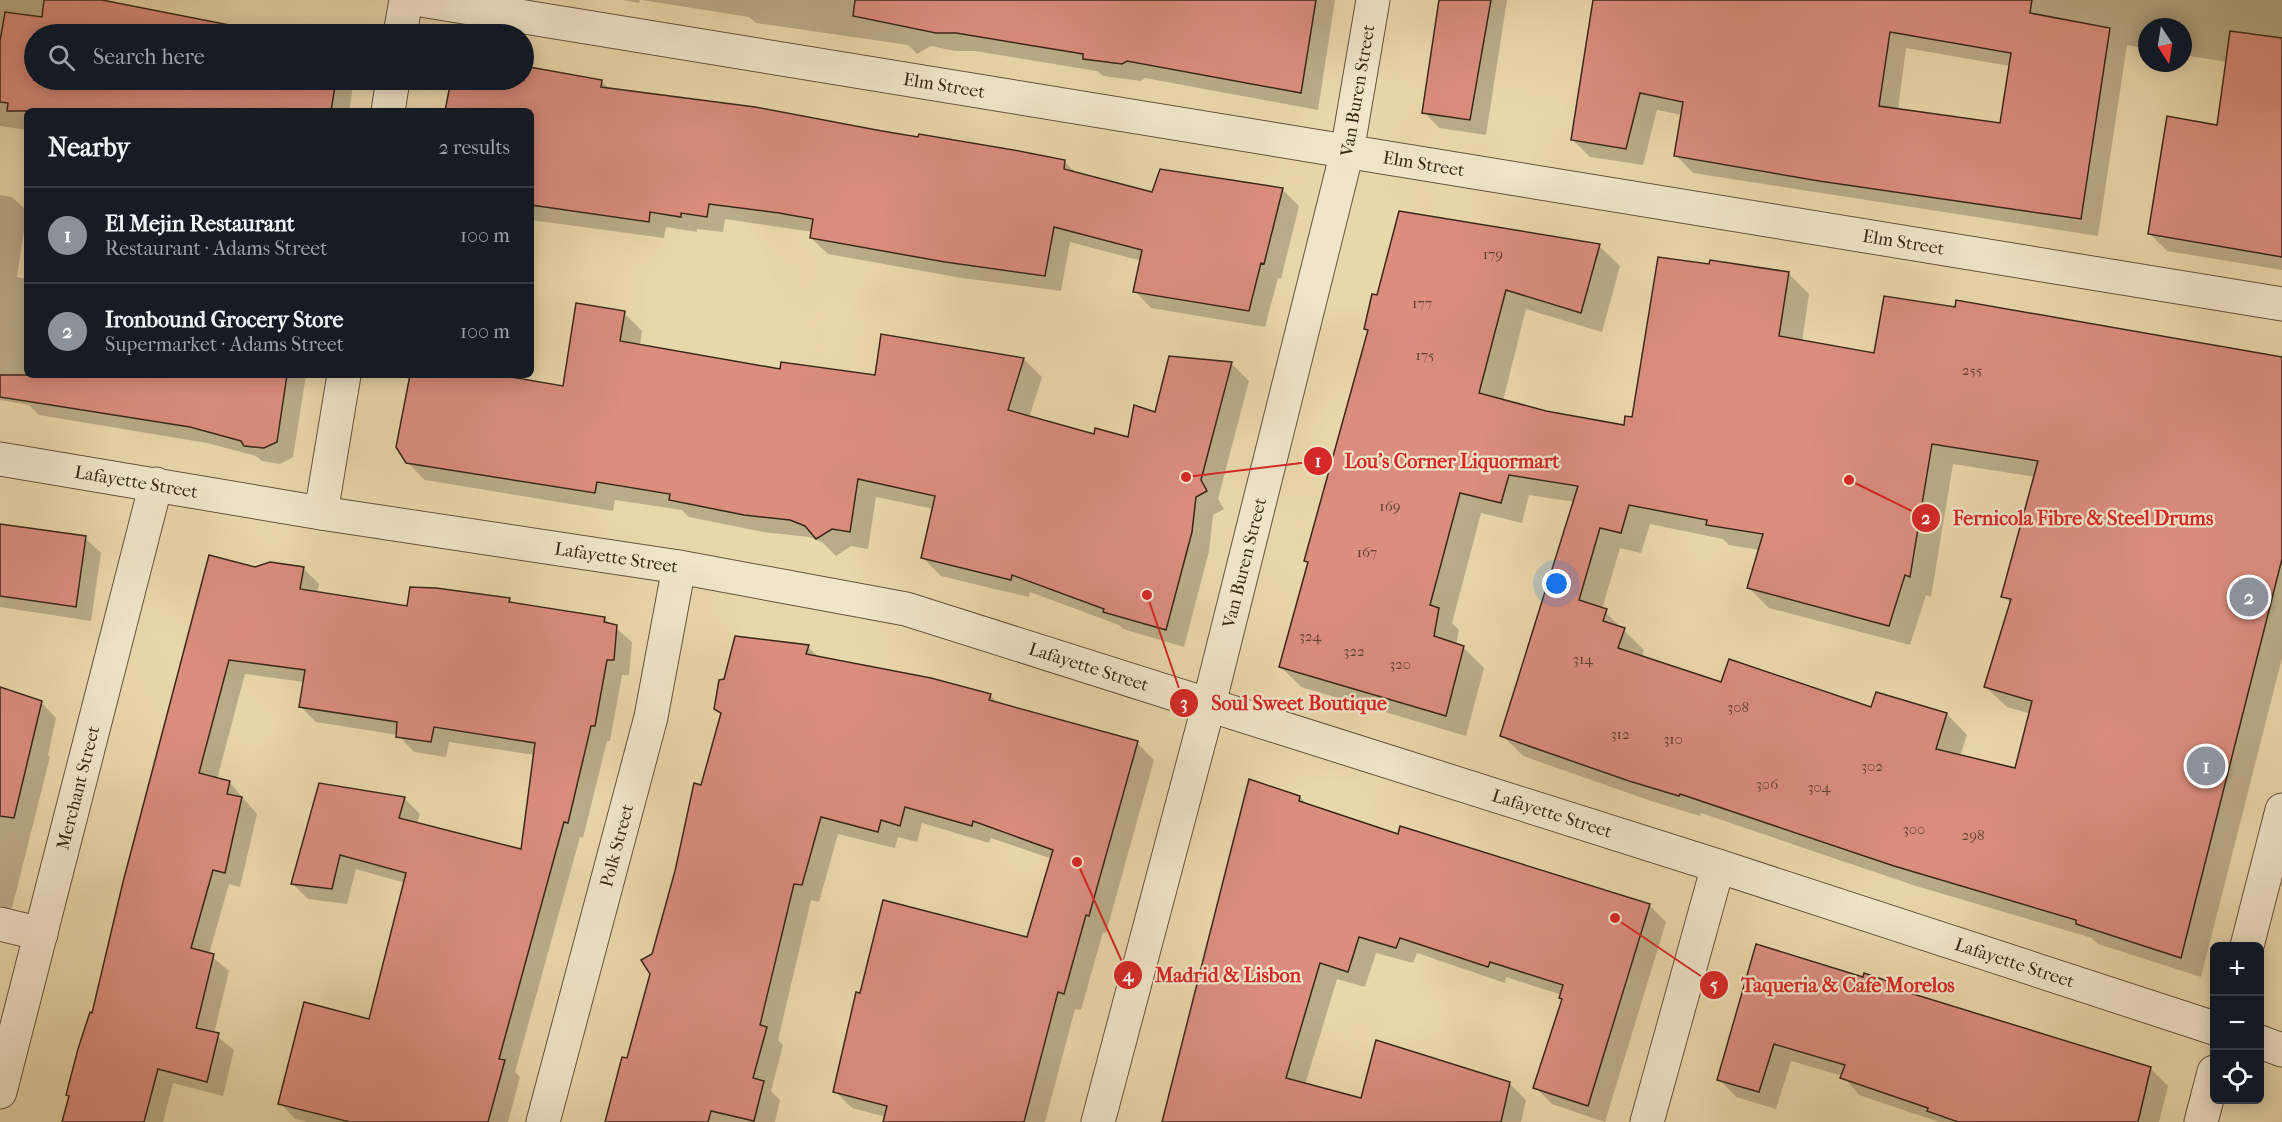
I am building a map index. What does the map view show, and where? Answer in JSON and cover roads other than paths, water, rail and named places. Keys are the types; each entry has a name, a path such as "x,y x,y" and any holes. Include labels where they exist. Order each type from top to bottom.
{"street":[{"path":"402,24 406,0"},
{"name":"Elm Street","path":"421,0 2282,304"},
{"name":"Van Buren Street","path":"1098,1122 1209,704 1347,152 1372,0"},
{"path":"388,108 391,90"},
{"path":"321,513 344,378"},
{"name":"Lafayette Street","path":"0,459 321,513 680,567 906,609 1718,866 2210,1027"},
{"name":"Merchant Street","path":"0,1092 156,484"},
{"name":"Polk Street","path":"543,1122 651,717 680,567"},
{"path":"2248,942 2282,810"},
{"path":"1647,1122 1718,866"},
{"path":"0,924 41,934"},
{"path":"2264,1044 2282,1050"},
{"path":"2201,1122 2210,1087"}],"place":[{"name":"Lou's Corner Liquormart","path":"1186,477"},
{"name":"Fernicola Fibre & Steel Drums","path":"1849,480"},
{"name":"Soul Sweet Boutique","path":"1147,595"},
{"name":"Ironbound Grocery Store","path":"2249,597"},
{"name":"El Mejin Restaurant","path":"2206,766"},
{"name":"Madrid & Lisbon","path":"1077,862"},
{"name":"Taqueria & Cafe Morelos","path":"1615,918"}]}
